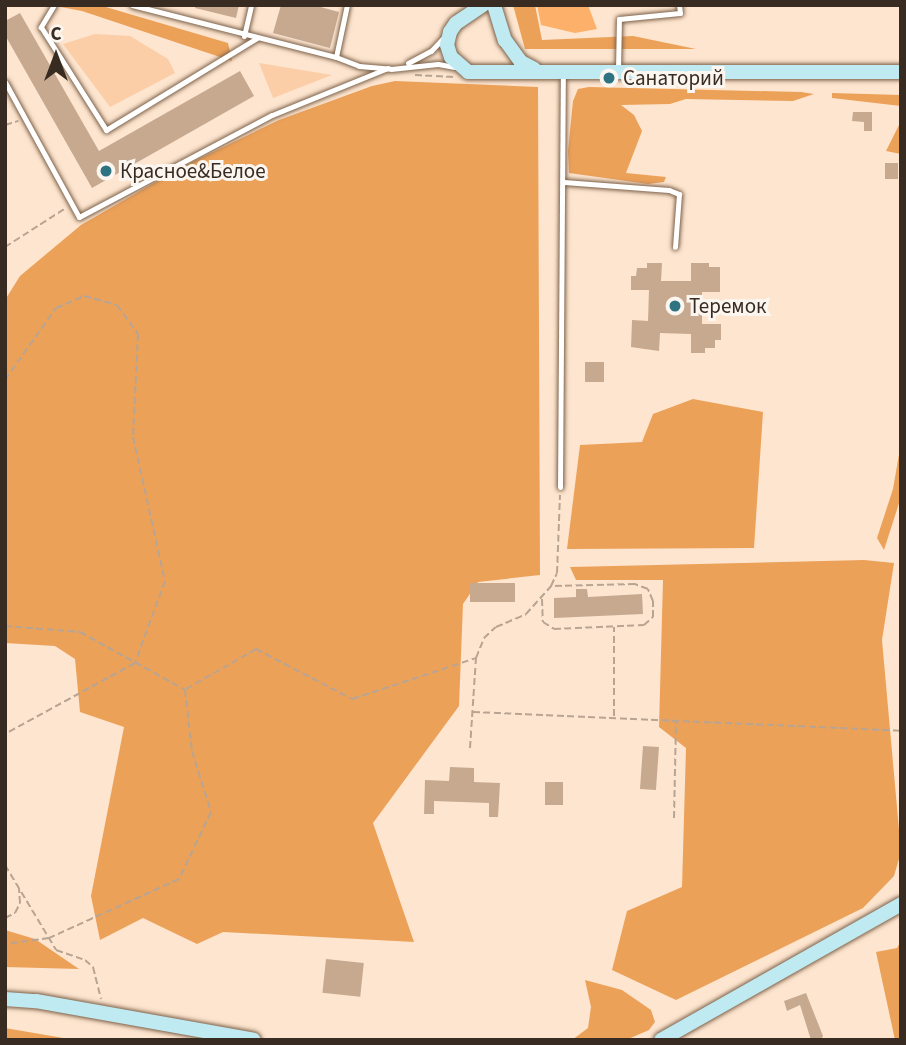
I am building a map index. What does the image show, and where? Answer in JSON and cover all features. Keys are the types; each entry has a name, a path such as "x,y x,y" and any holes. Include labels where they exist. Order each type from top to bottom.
{"street":[{"path":"482,5 456,23 450,32 447,46 451,57 462,69 478,73 488,70 618,73 901,72"},
{"path":"488,70 504,52 503,35 494,5"},
{"path":"468,16 485,16 503,35 521,62 535,70"},
{"path":"661,1040 901,904"},
{"path":"5,999 36,1001 254,1040"}],"lane":[{"path":"54,5 41,27 106,130 257,38"},
{"path":"132,5 244,36 336,57 359,66 388,68"},
{"path":"157,13 158,5"},
{"path":"244,36 251,5"},
{"path":"336,57 347,5"},
{"path":"618,73 619,19 680,13 679,5"},
{"path":"406,65 430,51 450,32"},
{"path":"5,82 79,217 272,115 388,68 438,64 462,69"},
{"path":"560,487 563,72"},
{"path":"564,182 669,190 679,194 675,247"}],"path":[{"path":"5,125 25,119"},
{"path":"5,247 72,204"},
{"path":"5,380 56,308 84,296 117,305 138,334 133,437 165,581 135,663 5,734"},
{"path":"470,748 476,658 484,638 496,627 526,614 551,586 556,573 560,487"},
{"path":"542,598 543,622 554,628 644,625 653,617 653,601 648,589 635,584 551,586"},
{"path":"5,626 80,632 185,690"},
{"path":"614,626 614,718"},
{"path":"185,690 256,649 352,699 476,658"},
{"path":"5,944 49,938 179,879 211,811 192,751 185,690"},
{"path":"473,712 901,731"},
{"path":"674,817 676,721"},
{"path":"5,865 49,938 62,954 85,960 93,967 100,990 101,1013"},
{"path":"5,918 15,913 20,903 19,888"}],"shaded area":[{"path":"50,5 99,5 228,43 232,61 82,11"},
{"path":"513,5 535,5 542,40 633,36 696,49 525,49"},
{"path":"537,5 588,5 597,29 575,33 541,25"},
{"path":"95,34 130,36 168,59 175,73 110,107 63,44"},
{"path":"259,63 332,75 273,98"},
{"path":"395,81 538,87 540,575 478,582 463,604 459,706 373,823 414,942 223,932 197,944 143,918 100,940 91,896 124,727 80,712 75,659 55,646 5,643 5,300 20,276 81,225 180,168 279,120 372,86"},
{"path":"589,87 814,94 793,101 686,99 670,104 621,105 634,115 642,131 626,173 666,177 664,182 648,184 569,173 568,151 573,101 578,89"},
{"path":"832,93 901,95 901,106 832,98"},
{"path":"901,123 901,154 886,151 899,125"},
{"path":"693,399 763,412 754,548 567,549 580,445 642,442 653,414"},
{"path":"901,443 901,497 884,550 877,538 893,489"},
{"path":"864,560 894,563 882,640 901,852 894,876 863,908 676,1000 612,970 627,911 682,887 686,748 659,727 663,580 576,580 570,567"},
{"path":"5,930 35,939 79,969 5,967"},
{"path":"901,941 901,1040 895,1040 876,952 897,948"},
{"path":"585,980 622,990 651,1010 655,1022 649,1030 626,1040 572,1040 588,1028 591,1007"},
{"path":"5,1028 75,1040 5,1040"}],"building":[{"path":"196,5 239,5 236,18 195,8"},
{"path":"281,5 313,5 339,12 330,48 273,33"},
{"path":"20,13 99,151 240,71 254,96 92,188 5,35 5,21"},
{"path":"853,112 872,112 872,131 864,131 864,122 852,121"},
{"path":"885,163 898,163 898,179 885,179"},
{"name":"Теремок","path":"647,263 662,263 661,281 691,281 691,263 709,263 709,267 720,267 720,292 702,292 702,324 721,324 721,340 715,340 715,348 705,348 705,353 691,353 691,334 660,333 659,351 631,347 632,320 648,321 649,290 631,290 631,276 636,276 637,268 647,268"},
{"path":"585,362 604,362 604,382 585,382"},
{"path":"470,583 515,583 515,602 470,602"},
{"path":"576,589 587,589 588,597 642,594 643,614 554,618 554,598 576,597"},
{"path":"643,746 659,747 656,790 640,789"},
{"path":"450,767 474,768 474,782 500,783 498,817 489,817 489,803 434,801 434,814 424,814 425,780 449,781"},
{"path":"545,782 563,782 563,805 545,805"},
{"path":"326,959 364,963 360,997 322,993"},
{"path":"806,993 823,1036 821,1040 811,1040 800,1005 787,1011 784,1001"}],"place":[{"name":"Санаторий","path":"609,78"},
{"name":"Красное&Белое","path":"106,171"},
{"name":"Теремок","path":"675,306"}]}
